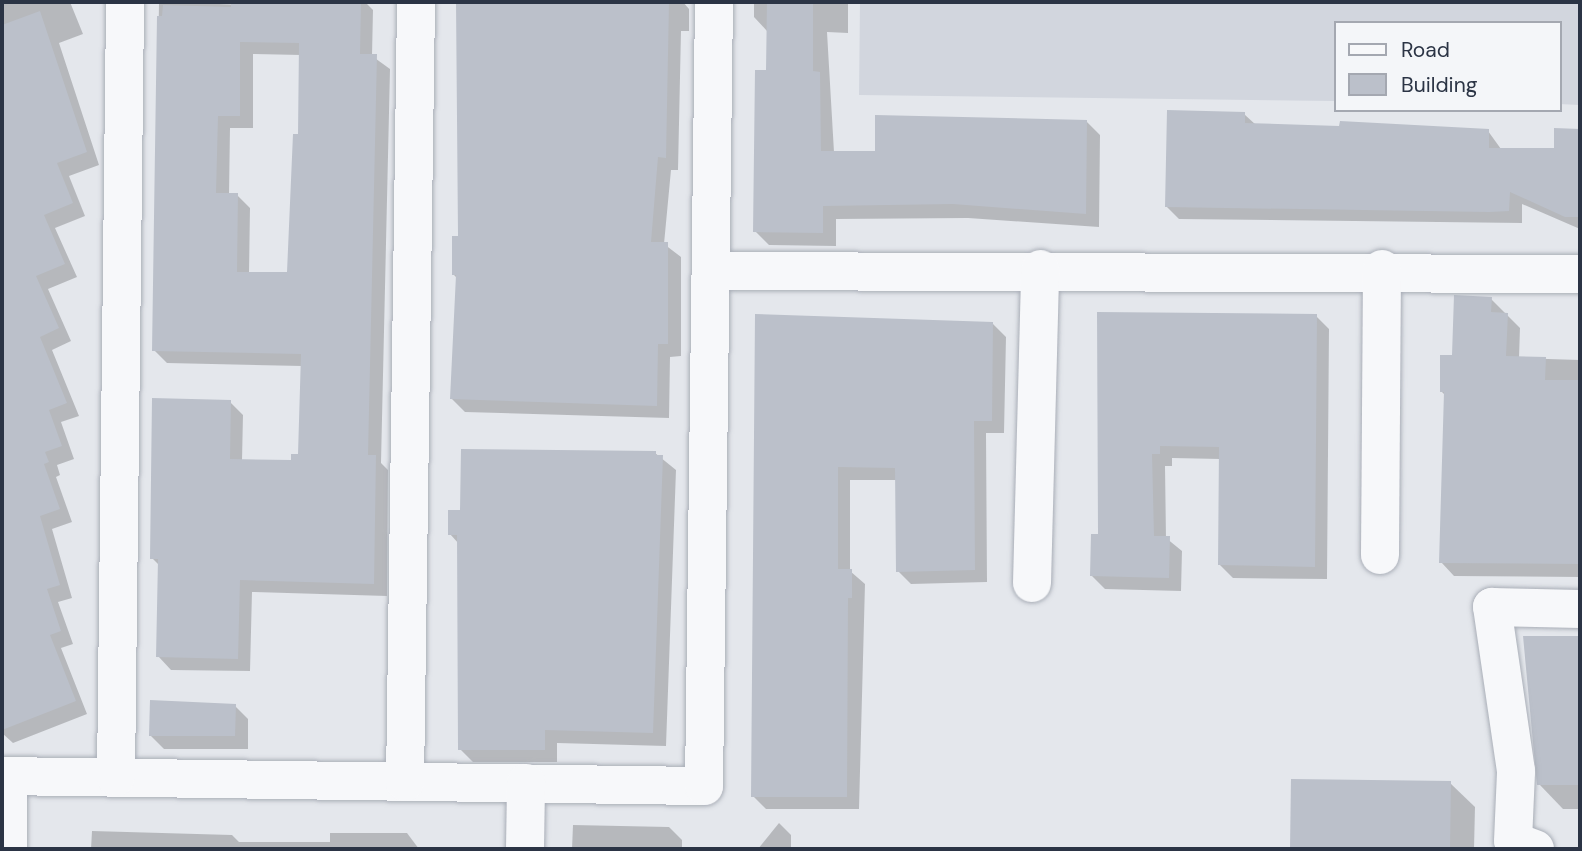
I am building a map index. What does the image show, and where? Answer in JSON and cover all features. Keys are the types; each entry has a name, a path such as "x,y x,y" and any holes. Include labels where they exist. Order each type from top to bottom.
{"lane":[{"path":"116,777 125,2"},
{"path":"405,782 416,2"},
{"path":"8,849 5,776 704,786 714,2"},
{"path":"1032,583 1040,270"},
{"path":"710,271 1382,270 1580,274"},
{"path":"1380,555 1382,270"},
{"path":"1535,849 1513,841 1516,771 1492,607 1580,609"},
{"path":"525,849 526,783"}],"shaded area":[{"path":"860,2 1580,2 1580,105 1561,104 1561,21 1334,21 1334,101 859,95"}],"building":[{"path":"231,2 361,2 360,54 377,54 368,455 376,455 374,584 240,580 238,659 156,657 158,559 150,559 152,398 231,400 230,459 291,460 291,454 298,454 301,354 152,351 157,16 162,16 163,5 231,7","holes":["240,42 299,43 298,134 293,134 287,272 237,272 238,193 216,193 218,116 240,116"]},
{"path":"456,2 669,2 666,158 658,157 651,242 668,242 668,344 658,344 657,406 450,399 456,275 452,275 452,236 458,236"},
{"path":"767,2 813,2 813,71 820,72 821,151 875,151 875,115 1087,120 1086,214 953,204 823,206 823,233 753,232 755,70 766,70"},
{"path":"40,11 87,152 57,163 73,203 44,215 65,264 36,276 59,328 40,337 67,403 49,410 62,446 45,452 49,462 44,464 60,509 40,516 60,585 47,589 61,631 50,635 76,701 2,730 2,25"},
{"path":"1167,110 1245,112 1245,123 1339,126 1340,121 1489,129 1489,148 1554,148 1554,128 1580,129 1580,217 1565,217 1510,192 1509,211 1489,212 1165,207"},
{"path":"1454,295 1492,297 1491,312 1508,313 1506,356 1546,357 1545,380 1580,380 1580,564 1439,563 1444,392 1440,392 1440,355 1452,355"},
{"path":"1097,312 1317,314 1315,567 1218,565 1219,447 1160,446 1160,454 1152,454 1154,536 1170,536 1169,578 1090,576 1091,534 1098,534"},
{"path":"755,314 993,322 992,421 974,421 975,570 896,572 895,468 838,467 838,569 852,569 852,598 848,598 847,797 751,797"},
{"path":"461,449 656,451 656,455 663,455 653,733 545,730 545,750 458,750 457,535 448,535 448,510 460,510"},
{"path":"1523,636 1580,636 1580,785 1537,785"},
{"path":"150,700 236,704 235,736 149,736"},
{"path":"1291,779 1451,781 1450,849 1290,849"}]}
